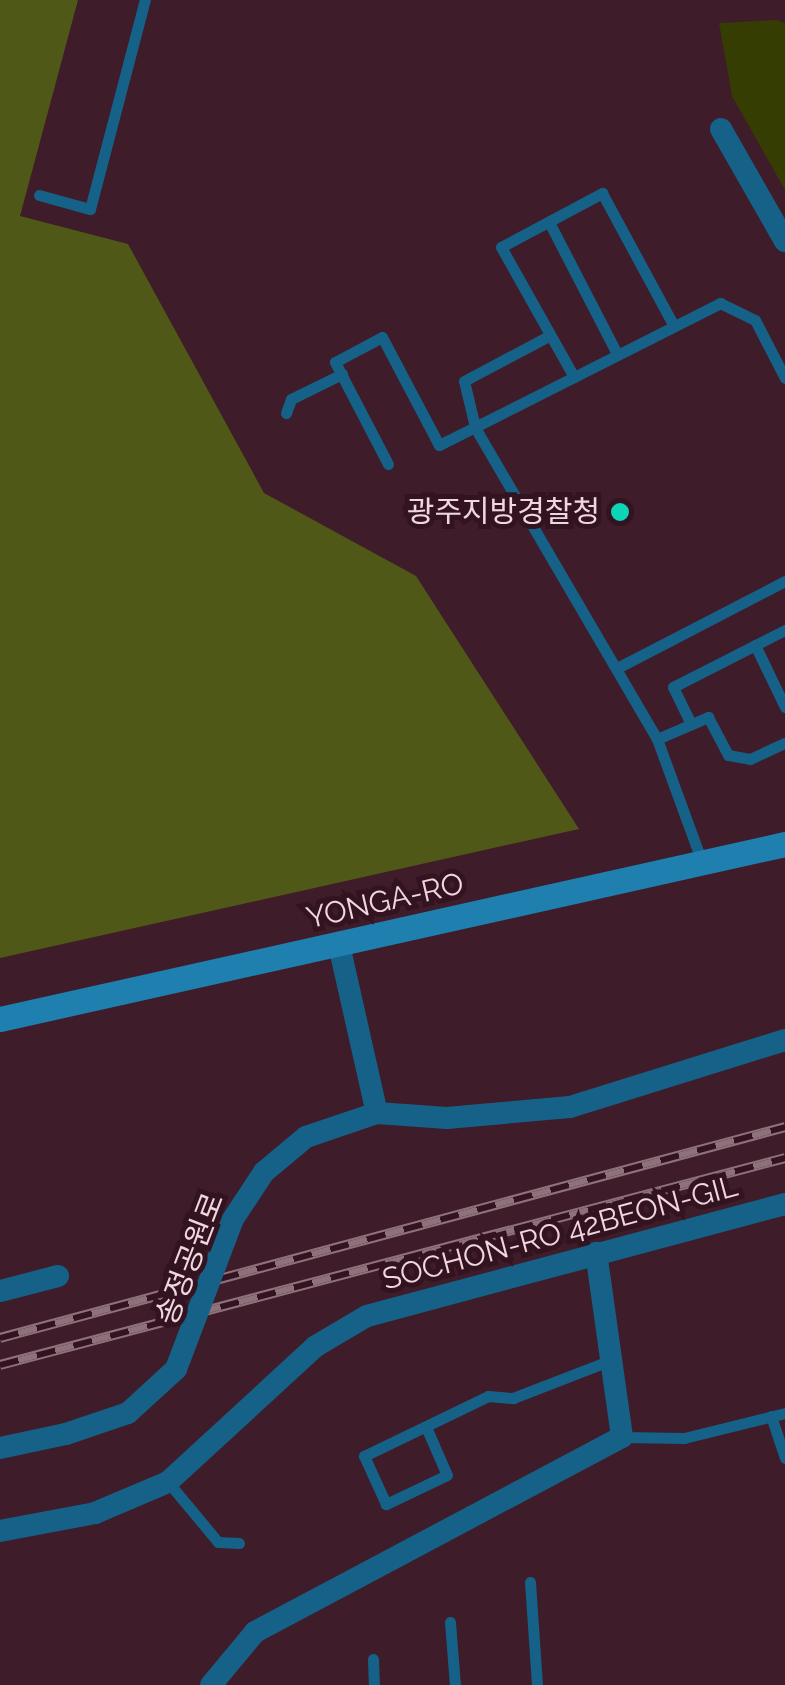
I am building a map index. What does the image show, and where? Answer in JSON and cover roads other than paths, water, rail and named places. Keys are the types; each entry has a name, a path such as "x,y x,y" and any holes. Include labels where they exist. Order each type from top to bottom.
{"street":[{"path":"721,129 785,242"},
{"name":"YONGA-RO","path":"0,1020 785,844"},
{"path":"340,946 377,1113 447,1118 570,1106 785,1040"},
{"name":"송정공원로","path":"0,1448 66,1434 128,1412 176,1369 233,1219 264,1172 306,1136 377,1113"},
{"name":"SOCHON-RO 42BEON-GIL","path":"0,1531 95,1513 168,1482 344,1326 443,1290 785,1204"},
{"path":"211,1685 255,1632 622,1437 596,1253"},
{"path":"0,1291 58,1276"}],"lane":[{"path":"39,195 90,208 145,0"},
{"path":"574,377 545,338 501,248 602,193 674,326"},
{"path":"549,222 617,354"},
{"path":"388,464 335,362 382,337 439,444 720,303 754,320 785,378"},
{"path":"545,338 464,381 475,427 619,667 657,739 702,862"},
{"path":"286,413 292,399 342,374"},
{"path":"619,667 785,581"},
{"path":"691,724 673,687 785,630"},
{"path":"755,645 780,687 785,707"},
{"path":"657,739 708,716 728,755 750,759 785,743"},
{"path":"426,1427 447,1476 386,1504 364,1456 488,1396 513,1398 612,1360"},
{"path":"622,1437 684,1438 785,1412"},
{"path":"771,1416 785,1458"},
{"path":"168,1482 218,1542 240,1544"},
{"path":"530,1582 537,1685"},
{"path":"450,1622 455,1685"},
{"path":"373,1658 374,1685"}],"railway":[{"path":"0,1338 785,1127"},
{"path":"0,1365 785,1158"}],"place":[{"name":"광주지방경찰청","path":"620,512"}]}
